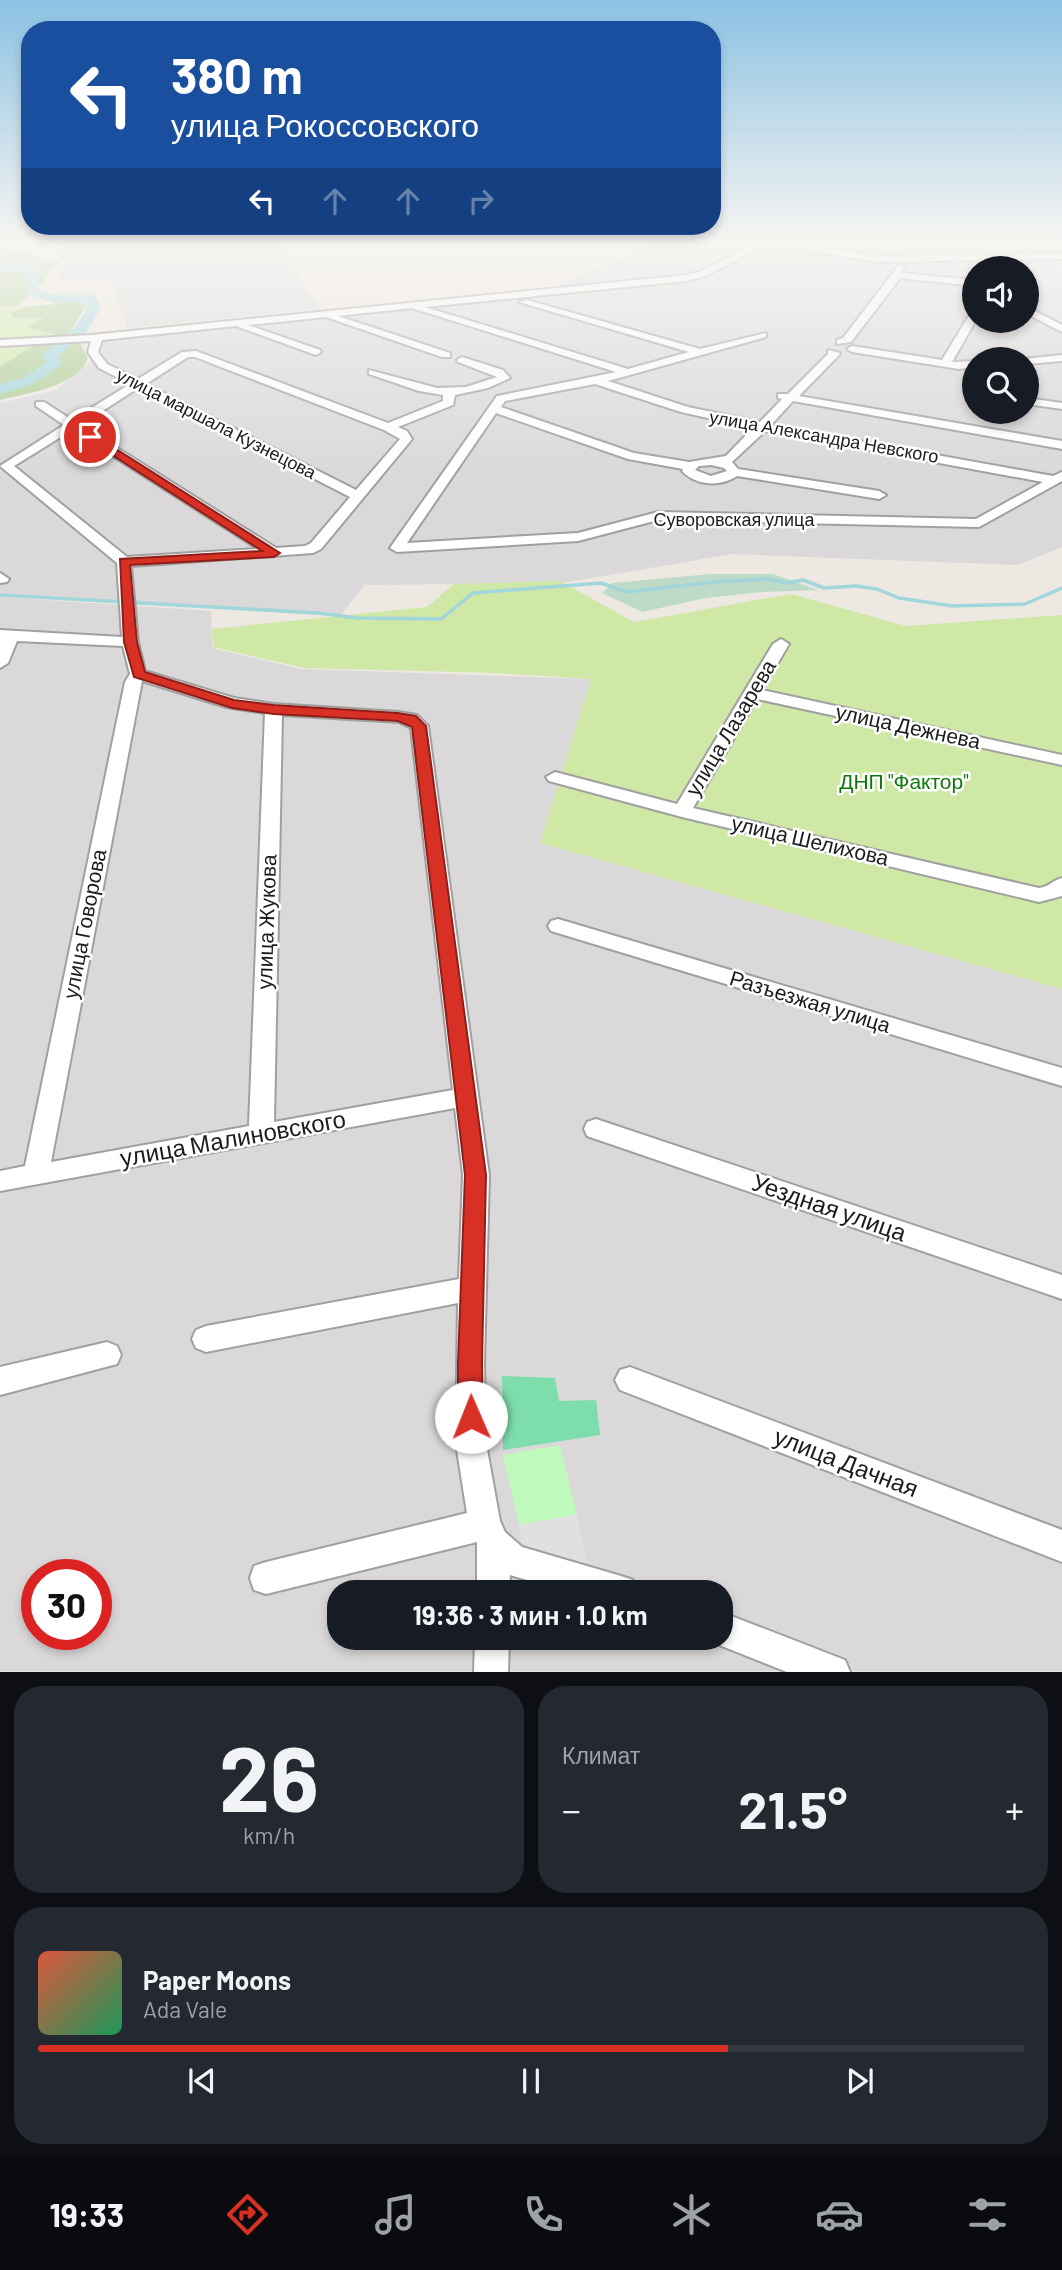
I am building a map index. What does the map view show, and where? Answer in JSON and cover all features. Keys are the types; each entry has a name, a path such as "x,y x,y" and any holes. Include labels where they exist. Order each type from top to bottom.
{"street":[{"path":"0,343 94,338 294,317"},
{"path":"333,317 446,355"},
{"path":"446,317 626,372"},
{"path":"577,317 701,352"},
{"path":"827,348 847,340 865,317"},
{"path":"1040,317 1062,329"},
{"path":"234,323 316,352"},
{"path":"946,363 964,333"},
{"path":"762,335 596,381 519,393 501,398 493,408 632,456 689,466 702,461 721,461 730,459 757,425 835,353 827,348"},
{"name":"улица маршала Кузнецова","path":"94,338 93,352 103,366 358,496"},
{"path":"842,341 851,345 852,349"},
{"path":"827,348 852,349 962,366"},
{"path":"196,354 388,427 403,434 406,439 316,546 299,552 124,562 2,466 137,383 181,356 196,354"},
{"path":"1039,359 1062,358"},
{"path":"373,372 430,393 451,396 500,380 503,375 462,360"},
{"name":"улица Александра Невского","path":"596,381 685,410 1058,478"},
{"path":"388,427 449,403 451,396"},
{"path":"786,397 1062,444"},
{"path":"1039,403 1062,406"},
{"path":"40,404 274,553"},
{"name":"Суворовская улица","path":"493,408 397,548 578,537 658,516 979,523 1058,478"},
{"path":"721,461 733,468 734,472"},
{"path":"689,466 688,471 702,479 723,479 734,472 879,495"},
{"path":"124,562 130,642 138,674 232,704 398,717 411,719 419,726 476,1175 471,1289 471,1444 489,1534 492,1580"},
{"path":"0,663 5,635 130,642"},
{"name":"улица Лазарева","path":"682,811 781,644"},
{"name":"улица Говорова","path":"36,1175 130,696 138,674"},
{"name":"улица Дежнева","path":"753,693 1062,760"},
{"name":"улица Жукова","path":"261,1134 274,709"},
{"name":"улица Шелихова","path":"555,777 682,811 1039,895 1053,893 1062,884"},
{"name":"Разъезжая улица","path":"558,926 1062,1077"},
{"name":"улица Малиновского","path":"0,1181 465,1097"},
{"name":"Уездная улица","path":"596,1129 1062,1287"},
{"path":"206,1339 471,1289"},
{"path":"0,1381 107,1355"},
{"name":"улица Дачная","path":"630,1380 1062,1546"},
{"path":"266,1578 489,1534"},
{"path":"489,1534 513,1560 580,1580"},
{"path":"733,1634 833,1671"},
{"path":"491,1671 492,1650"}],"shaded area":[{"path":"123,317 239,317 127,328"},
{"path":"308,317 962,317 962,333 1039,333 1039,317 1062,317 1062,547 1018,565 732,554 563,583 365,585 340,616 0,594 0,403 56,390 90,362 90,339"},
{"path":"0,597 211,611 212,648 301,669 591,679 541,843 1062,989 1062,1671 0,1671"},
{"path":"577,1515 588,1564 522,1548 519,1525"}],"green space":[{"path":"0,317 45,317 28,329 64,335 58,342 33,345 0,367"},
{"path":"79,317 69,333 81,345 88,358 83,368 63,382 0,400 0,367 34,345 58,342 64,336 27,328 44,318 12,318"},
{"path":"711,574 773,574 818,590 706,598 642,612 602,593 613,583"},
{"name":"ДНП \"Фактор\"","path":"560,581 634,622 791,594 906,626 1062,615 1062,989 540,843 591,679 496,673 304,668 213,647 212,629 427,607 454,584"},
{"path":"502,1376 555,1378 559,1401 596,1400 600,1435 503,1450"},
{"path":"560,1445 577,1515 519,1525 503,1455"}],"waterway":[{"path":"0,389 28,381 55,363 50,356 81,329 88,317"},
{"path":"0,595 318,613 357,618 441,619 473,593 601,583 626,592 715,582 769,579 787,583 803,580 824,588 856,586 877,589 899,598 952,606 1025,604 1062,588"}],"route":[{"path":"90,437 274,553 124,562 130,642 138,674 232,704 398,717 411,719 419,726 433,854 476,1175 471,1289 471,1417"}]}
